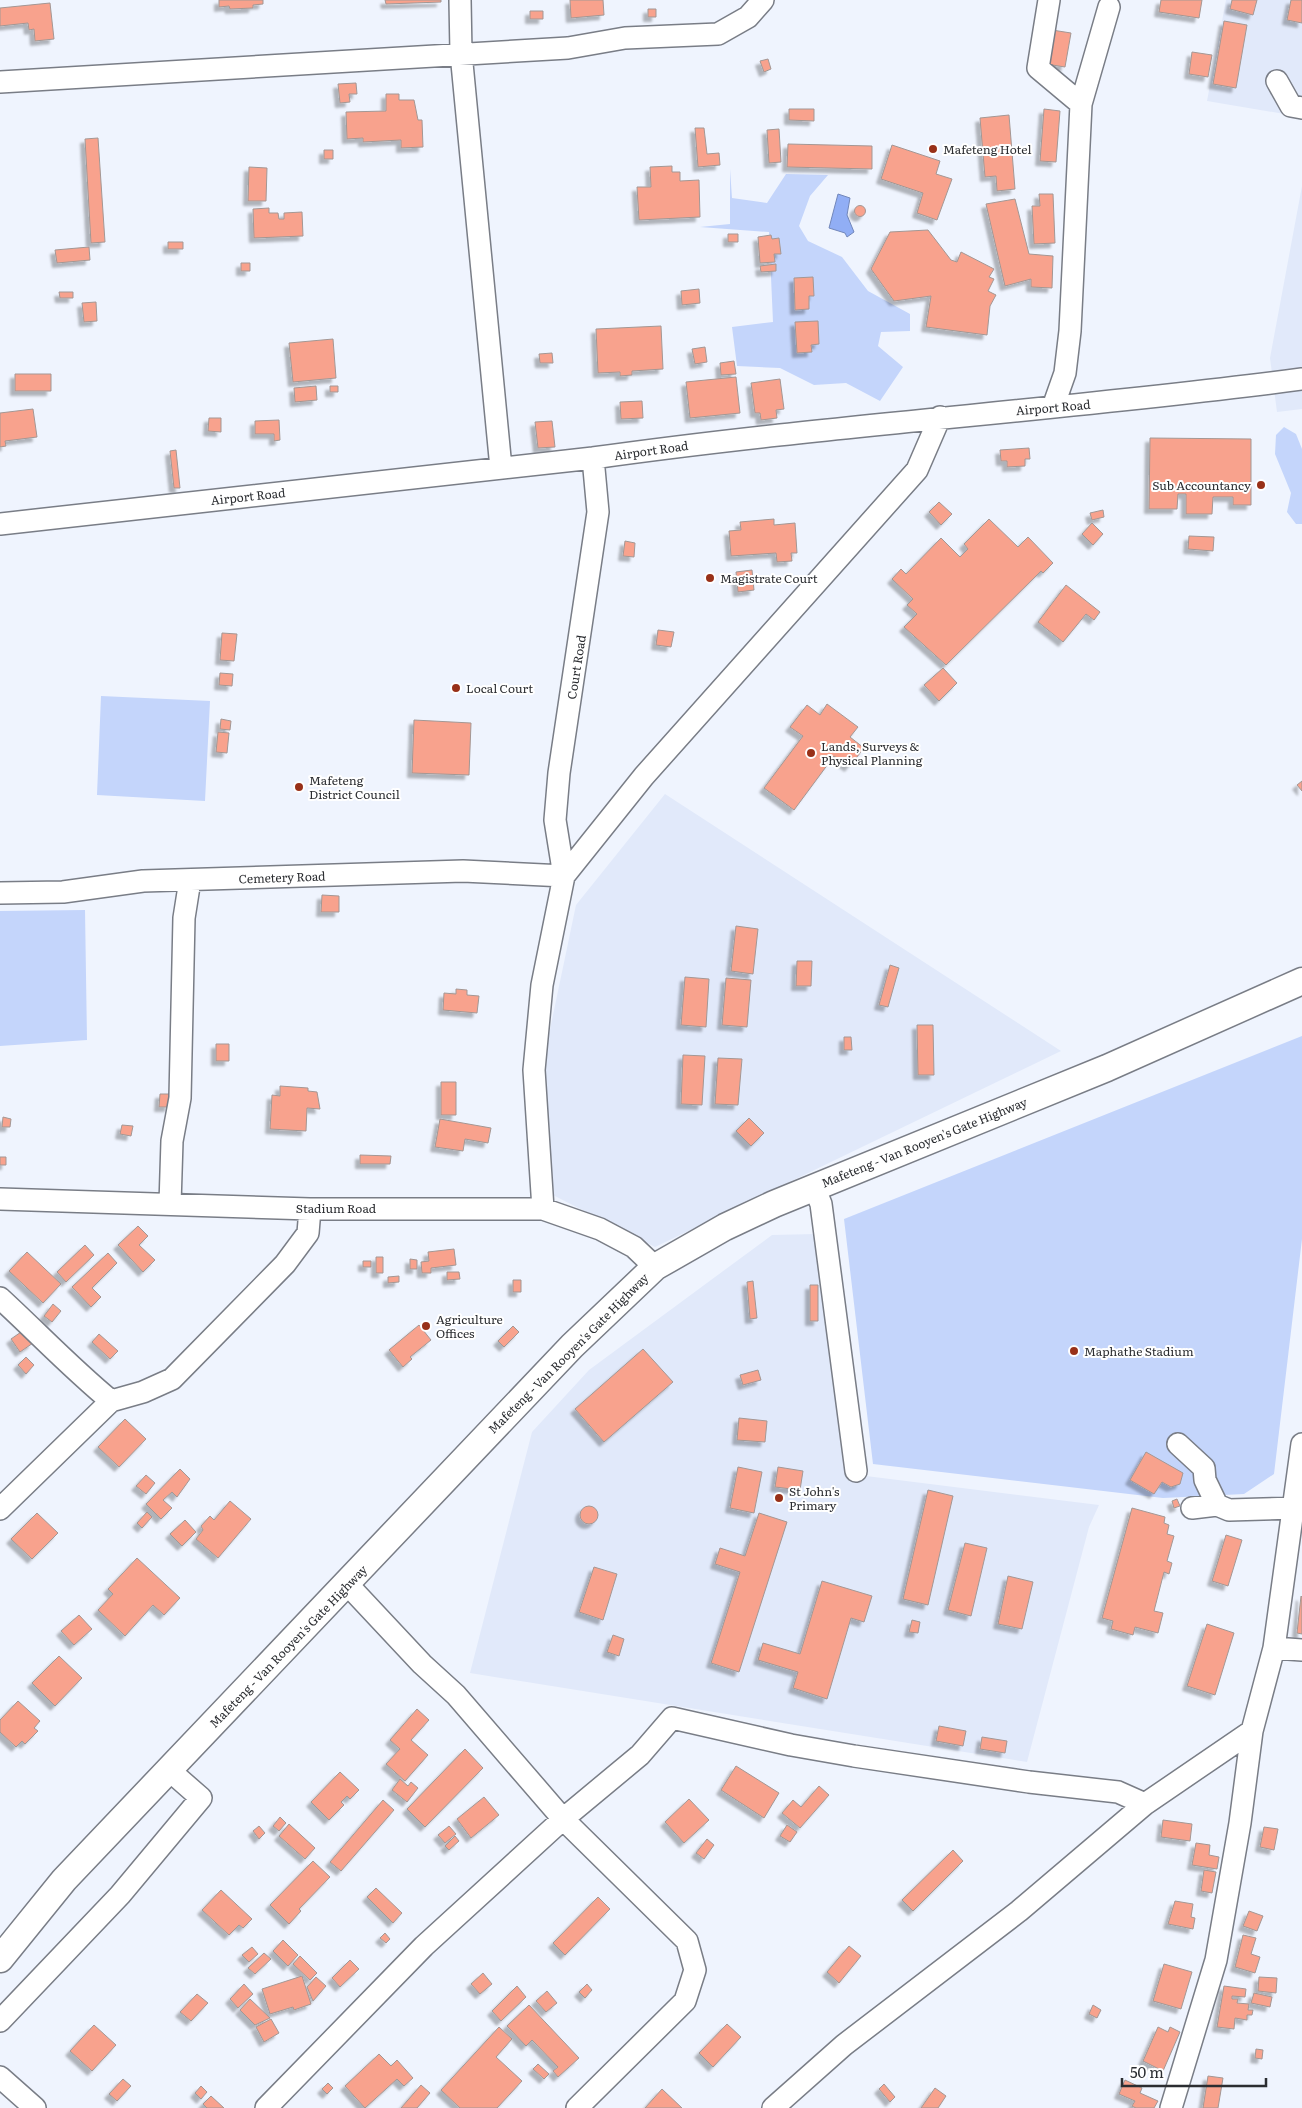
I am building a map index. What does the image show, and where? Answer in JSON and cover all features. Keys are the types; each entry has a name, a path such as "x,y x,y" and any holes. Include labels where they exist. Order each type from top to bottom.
{"main road":[{"name":"Mafeteng - Van Rooyen's Gate Highway","path":"0,1959 64,1880 348,1584 490,1431 572,1346 655,1267 725,1227 814,1187 1107,1068 1302,981"}],"street":[{"path":"460,0 461,54 501,468"},
{"path":"0,82 568,48 625,38 718,34 748,18 763,0"},
{"path":"1049,0 1038,68 1081,104"},
{"path":"1052,406 1065,373 1070,331 1081,104 1109,7"},
{"path":"1277,81 1291,106 1302,108"},
{"name":"Airport Road","path":"0,524 593,458 688,445 940,417 1183,394 1302,379"},
{"path":"543,1209 534,1070 542,985 564,876 644,776 917,470 940,417"},
{"name":"Court Road","path":"564,876 555,820 559,773 598,512 593,458"},
{"name":"Cemetery Road","path":"0,893 63,892 143,881 463,871 564,876"},
{"path":"170,1204 172,1141 180,1098 184,918 190,880"},
{"path":"814,1187 820,1204 856,1471"},
{"name":"Stadium Road","path":"0,1199 310,1209 543,1209 600,1229 634,1247 655,1267"},
{"path":"0,1509 111,1401 143,1392 172,1379 285,1264 308,1232 310,1209"},
{"path":"0,1298 82,1377 111,1401"},
{"path":"1178,1444 1204,1468 1205,1480 1217,1504"},
{"path":"1171,2108 1216,1960 1240,1822 1252,1731 1274,1648 1302,1444"},
{"path":"1192,1508 1217,1504 1229,1510 1294,1508"},
{"path":"348,1584 422,1664 456,1695 563,1819 687,1941 695,1970 685,2001 577,2108"},
{"path":"1274,1648 1302,1650"},
{"path":"266,2108 424,1946 563,1819 640,1755 672,1718 854,1756 1020,1781 1118,1792 1145,1804"},
{"path":"773,2108 844,2045 1019,1911 1145,1804 1252,1731"},
{"path":"0,2021 120,1895 200,1798 169,1770"},
{"path":"0,2077 34,2108"}],"shaded area":[{"path":"1226,0 1302,0 1302,117 1207,101"},
{"path":"730,169 732,198 767,203 786,174 828,175 810,196 799,226 808,241 842,257 868,291 910,314 910,331 881,332 878,346 903,367 880,401 846,383 814,385 780,368 737,366 732,327 773,322 769,232 700,227 730,224"},
{"path":"1302,186 1302,409 1277,412 1270,358"},
{"path":"1284,427 1296,434 1302,449 1302,524 1296,524 1287,512 1291,493 1275,454 1276,435"},
{"path":"101,696 210,701 205,801 97,795"},
{"path":"665,794 1061,1051 655,1247 551,1194 543,1063 576,905"},
{"path":"85,910 87,1040 0,1046 0,911"},
{"name":"Maphathe Stadium","path":"1302,1036 1302,1239 1274,1474 1244,1494 1163,1498 873,1464 844,1219"},
{"name":"St John's Primary","path":"816,1234 850,1474 1099,1505 1089,1527 1027,1762 470,1673 532,1432 589,1370 772,1235"}],"water":[{"path":"838,194 850,198 847,215 854,232 847,237 845,233 829,228"}],"building":[{"path":"219,0 263,0 263,4 253,5 253,8 230,9 229,6 219,7"},
{"path":"385,0 441,0 441,2 386,4"},
{"path":"570,0 603,0 604,15 571,18"},
{"path":"1161,0 1202,0 1199,18 1159,12"},
{"path":"1232,0 1257,0 1253,15 1230,9"},
{"path":"1291,0 1302,0 1302,23 1287,20"},
{"path":"50,3 54,39 35,41 34,29 29,30 28,23 0,26 0,8"},
{"path":"648,9 656,9 656,17 648,17"},
{"path":"530,11 543,11 543,19 530,19"},
{"path":"1224,21 1247,25 1236,88 1213,84"},
{"path":"1052,30 1071,33 1065,67 1046,64"},
{"path":"1192,52 1212,55 1208,77 1189,74"},
{"path":"768,59 771,69 764,72 760,61"},
{"path":"356,83 357,94 349,94 350,102 340,103 338,84"},
{"path":"386,94 399,94 399,100 414,100 418,120 422,120 423,147 401,148 401,140 363,142 363,138 347,139 346,112 386,111"},
{"path":"789,109 814,109 814,121 789,120"},
{"path":"1044,109 1060,111 1056,162 1040,161"},
{"path":"1009,115 1015,189 997,191 996,176 985,177 980,118"},
{"path":"695,128 704,128 707,154 719,153 720,165 698,167"},
{"path":"779,129 781,162 769,163 767,130"},
{"path":"98,138 105,242 91,243 85,139"},
{"path":"788,144 872,146 872,169 787,167"},
{"path":"892,145 940,161 936,174 952,179 937,220 917,213 923,193 881,179"},
{"path":"324,150 333,150 333,159 324,159"},
{"path":"672,166 672,172 680,172 680,181 699,180 700,217 639,220 637,187 651,187 650,167"},
{"path":"249,167 267,168 266,201 248,201"},
{"path":"1039,194 1053,194 1055,243 1034,244 1032,206 1040,206"},
{"path":"1015,199 1029,254 1053,256 1052,288 1031,287 1031,279 1005,286 986,204"},
{"path":"860,205 866,211 860,217 854,211"},
{"path":"269,208 269,213 278,213 279,219 284,219 284,213 302,212 303,236 254,238 253,209"},
{"path":"928,230 951,260 957,262 961,252 994,269 989,277 994,279 988,291 996,295 990,306 987,335 926,327 931,296 894,301 871,269 890,232"},
{"path":"728,234 738,234 738,242 728,242"},
{"path":"771,235 772,239 779,238 781,254 774,254 775,262 760,263 758,237"},
{"path":"168,242 183,242 183,249 168,249"},
{"path":"89,247 90,260 57,263 55,250"},
{"path":"241,263 250,263 250,271 241,271"},
{"path":"776,264 776,271 761,272 760,266"},
{"path":"813,277 814,296 809,296 809,309 795,310 794,278"},
{"path":"699,289 700,303 682,305 681,291"},
{"path":"59,292 73,292 73,298 60,298"},
{"path":"96,302 97,321 84,322 82,303"},
{"path":"818,321 819,344 811,345 812,352 797,353 795,322"},
{"path":"661,326 663,369 632,371 632,375 620,376 620,372 598,373 596,329"},
{"path":"333,339 336,378 293,382 289,343"},
{"path":"705,347 707,362 695,364 692,349"},
{"path":"552,353 553,363 540,363 539,354"},
{"path":"734,361 736,374 721,375 720,363"},
{"path":"15,374 51,374 51,391 15,391"},
{"path":"736,377 740,413 690,418 686,382"},
{"path":"780,379 784,409 776,410 777,418 761,420 760,413 755,413 751,383"},
{"path":"316,386 317,400 295,402 294,388"},
{"path":"330,386 338,386 338,392 330,392"},
{"path":"642,401 643,418 621,419 620,402"},
{"path":"33,409 37,437 5,441 6,446 0,447 0,413"},
{"path":"209,418 221,418 221,432 208,431"},
{"path":"279,420 280,440 274,441 274,434 255,434 255,421"},
{"path":"552,421 555,447 538,448 535,422"},
{"path":"1150,438 1251,439 1251,505 1233,505 1233,497 1213,497 1212,514 1186,514 1186,494 1178,494 1177,509 1149,509"},
{"path":"1029,448 1030,459 1025,459 1025,466 1007,467 1007,461 1001,461 1000,450"},
{"path":"176,450 180,488 174,488 170,451"},
{"path":"939,502 952,514 941,525 929,512"},
{"path":"1103,510 1104,517 1092,520 1090,513"},
{"path":"774,519 774,525 795,523 797,553 791,553 792,561 777,562 776,553 731,556 729,531 741,530 740,522"},
{"path":"989,519 1018,547 1028,537 1053,563 1043,573 1041,571 946,665 904,627 917,614 907,605 913,599 892,579 901,569 906,574 941,538 960,557 968,549 964,544"},
{"path":"1092,523 1103,534 1093,545 1082,534"},
{"path":"1189,536 1214,537 1213,551 1188,549"},
{"path":"625,541 635,543 634,557 623,556"},
{"path":"752,570 754,590 738,592 736,572"},
{"path":"1066,585 1100,612 1094,620 1086,614 1063,642 1038,622"},
{"path":"658,630 674,632 671,647 656,645"},
{"path":"222,633 237,634 234,661 220,660"},
{"path":"943,668 957,683 939,701 924,685"},
{"path":"220,673 233,674 232,686 219,685"},
{"path":"827,704 858,727 850,737 864,748 849,767 834,756 794,810 764,788 803,736 790,727 807,705 820,715"},
{"path":"221,719 231,721 230,730 220,729"},
{"path":"414,720 471,723 469,775 412,773"},
{"path":"218,732 229,733 227,753 216,752"},
{"path":"1302,781 1302,791 1297,785"},
{"path":"322,895 339,896 339,912 321,912"},
{"path":"736,926 758,929 753,974 731,971"},
{"path":"797,961 812,961 811,986 796,986"},
{"path":"890,965 899,968 888,1007 879,1005"},
{"path":"685,977 709,979 706,1027 681,1025"},
{"path":"726,978 751,980 747,1027 722,1025"},
{"path":"456,989 467,990 467,995 479,996 477,1013 443,1010 444,993 456,994"},
{"path":"917,1025 933,1025 934,1075 918,1075"},
{"path":"844,1037 851,1037 852,1050 844,1050"},
{"path":"216,1044 229,1044 229,1061 216,1061"},
{"path":"683,1055 705,1056 702,1105 681,1104"},
{"path":"718,1058 742,1059 738,1105 715,1104"},
{"path":"441,1082 456,1082 456,1115 441,1115"},
{"path":"280,1086 308,1088 308,1091 317,1092 320,1109 307,1108 306,1131 270,1129 272,1095 280,1096"},
{"path":"160,1094 170,1094 169,1107 159,1107"},
{"path":"3,1117 11,1119 10,1127 2,1127"},
{"path":"749,1118 764,1133 751,1146 736,1131"},
{"path":"440,1119 491,1128 488,1143 465,1139 463,1151 435,1147"},
{"path":"122,1125 133,1126 131,1136 120,1134"},
{"path":"360,1155 391,1156 390,1164 360,1164"},
{"path":"0,1157 6,1157 6,1165 0,1165"},
{"path":"138,1226 148,1236 139,1245 155,1260 143,1272 118,1245"},
{"path":"85,1245 94,1255 66,1282 57,1272"},
{"path":"454,1249 456,1265 431,1268 431,1273 422,1273 421,1262 429,1261 428,1252"},
{"path":"27,1252 61,1284 43,1303 9,1271"},
{"path":"108,1253 117,1263 92,1288 101,1297 91,1307 72,1287"},
{"path":"376,1257 383,1257 383,1273 376,1273"},
{"path":"410,1259 417,1260 417,1269 410,1269"},
{"path":"363,1261 371,1261 371,1267 363,1267"},
{"path":"447,1272 459,1272 460,1279 447,1280"},
{"path":"399,1276 399,1282 388,1283 388,1277"},
{"path":"513,1280 521,1280 521,1292 513,1292"},
{"path":"753,1281 757,1318 750,1319 747,1282"},
{"path":"810,1285 818,1285 818,1321 810,1321"},
{"path":"53,1304 61,1311 52,1322 44,1316"},
{"path":"419,1325 431,1340 410,1357 412,1359 403,1367 389,1350"},
{"path":"513,1326 519,1332 504,1347 498,1341"},
{"path":"24,1330 33,1343 20,1352 11,1339"},
{"path":"99,1334 118,1351 110,1359 92,1342"},
{"path":"643,1349 673,1382 604,1442 575,1409"},
{"path":"26,1357 34,1365 26,1374 18,1365"},
{"path":"758,1370 761,1380 743,1385 740,1375"},
{"path":"739,1418 767,1421 765,1442 737,1440"},
{"path":"125,1419 146,1439 119,1467 98,1447"},
{"path":"1146,1452 1183,1473 1180,1484 1171,1487 1162,1482 1154,1494 1130,1480"},
{"path":"738,1467 762,1472 754,1513 730,1508"},
{"path":"778,1467 803,1471 800,1490 775,1487"},
{"path":"180,1469 190,1479 177,1497 172,1492 163,1500 172,1508 161,1519 146,1504"},
{"path":"146,1475 155,1483 146,1494 136,1486"},
{"path":"928,1490 953,1496 928,1605 903,1599"},
{"path":"1177,1499 1180,1506 1174,1508 1172,1501"},
{"path":"230,1501 251,1519 218,1558 196,1539 203,1530 201,1526 210,1516 214,1520"},
{"path":"589,1506 595,1509 598,1515 595,1521 589,1524 583,1521 580,1515 583,1509"},
{"path":"1132,1508 1165,1517 1164,1523 1169,1525 1167,1534 1174,1536 1167,1561 1172,1563 1169,1574 1164,1572 1154,1611 1163,1613 1158,1633 1135,1627 1133,1635 1111,1629 1113,1621 1102,1618"},
{"path":"147,1512 152,1517 142,1528 137,1523"},
{"path":"37,1513 58,1533 32,1559 11,1539"},
{"path":"759,1513 787,1522 739,1672 711,1663 740,1572 715,1564 720,1548 745,1556"},
{"path":"185,1520 196,1532 182,1546 170,1534"},
{"path":"1226,1535 1242,1540 1228,1586 1212,1581"},
{"path":"965,1543 987,1548 971,1616 948,1610"},
{"path":"137,1558 180,1598 164,1615 153,1605 125,1636 98,1610 113,1594 108,1589"},
{"path":"594,1567 617,1574 603,1620 579,1612"},
{"path":"1008,1576 1033,1582 1022,1629 998,1624"},
{"path":"822,1581 872,1596 864,1622 851,1618 827,1699 793,1688 798,1672 758,1660 763,1643 800,1654"},
{"path":"1302,1597 1302,1634 1297,1633"},
{"path":"79,1615 92,1629 74,1645 61,1631"},
{"path":"912,1620 920,1622 918,1633 909,1632"},
{"path":"1207,1624 1234,1633 1215,1695 1187,1686"},
{"path":"613,1635 624,1639 619,1656 607,1652"},
{"path":"59,1656 82,1678 55,1706 32,1683"},
{"path":"18,1701 40,1721 34,1728 38,1731 25,1744 22,1741 16,1747 0,1732 0,1720"},
{"path":"417,1709 429,1720 411,1740 428,1755 405,1781 386,1764 400,1749 390,1740"},
{"path":"939,1726 966,1731 963,1746 936,1741"},
{"path":"982,1737 1007,1741 1005,1753 980,1749"},
{"path":"465,1749 483,1768 425,1827 407,1809"},
{"path":"736,1766 779,1793 764,1818 721,1790"},
{"path":"340,1772 359,1790 350,1799 347,1796 341,1802 344,1805 329,1820 311,1802"},
{"path":"400,1779 408,1786 411,1782 418,1788 407,1802 392,1790"},
{"path":"819,1786 829,1795 800,1828 782,1813 793,1800 801,1807"},
{"path":"484,1797 499,1815 471,1838 457,1819"},
{"path":"689,1799 709,1820 684,1843 665,1822"},
{"path":"383,1800 394,1810 341,1871 330,1862"},
{"path":"280,1817 286,1823 279,1831 273,1826"},
{"path":"1163,1820 1192,1824 1190,1841 1161,1837"},
{"path":"289,1824 315,1848 305,1859 279,1836"},
{"path":"787,1825 797,1832 790,1842 780,1836"},
{"path":"259,1826 265,1833 259,1839 253,1831"},
{"path":"449,1826 456,1834 445,1843 438,1835"},
{"path":"1264,1827 1278,1829 1274,1850 1260,1847"},
{"path":"455,1836 459,1841 449,1850 445,1846"},
{"path":"707,1839 714,1845 704,1859 696,1853"},
{"path":"1196,1843 1210,1845 1209,1855 1219,1857 1217,1869 1192,1865"},
{"path":"953,1850 963,1861 913,1911 902,1900"},
{"path":"313,1861 330,1877 299,1909 301,1911 289,1924 270,1905"},
{"path":"1204,1870 1216,1872 1212,1893 1201,1891"},
{"path":"376,1888 402,1913 393,1923 367,1897"},
{"path":"221,1890 252,1919 243,1928 239,1925 229,1935 202,1910"},
{"path":"598,1897 610,1909 565,1955 553,1943"},
{"path":"1175,1901 1193,1904 1191,1917 1195,1918 1193,1929 1168,1924"},
{"path":"1249,1911 1263,1916 1257,1931 1243,1926"},
{"path":"385,1933 390,1939 386,1943 380,1938"},
{"path":"1243,1935 1256,1938 1251,1954 1260,1957 1255,1973 1235,1967"},
{"path":"283,1940 298,1955 288,1966 273,1951"},
{"path":"849,1946 861,1956 839,1983 827,1972"},
{"path":"252,1947 258,1954 249,1962 242,1955"},
{"path":"264,1953 271,1959 255,1974 248,1968"},
{"path":"300,1956 317,1973 310,1980 293,1964"},
{"path":"350,1960 359,1969 340,1987 332,1978"},
{"path":"1164,1964 1192,1972 1181,2009 1153,2001"},
{"path":"483,1973 492,1984 480,1994 471,1984"},
{"path":"302,1976 311,2004 294,2010 293,2007 270,2014 262,1989"},
{"path":"316,1977 326,1986 313,2001 307,1987"},
{"path":"1259,1977 1277,1978 1276,1993 1258,1991"},
{"path":"244,1984 253,1994 238,2008 230,1999"},
{"path":"587,1984 592,1990 585,1998 579,1992"},
{"path":"517,1986 526,1997 501,2021 492,2011"},
{"path":"1224,1986 1246,1989 1245,1997 1232,1996 1232,1999 1238,1999 1237,2003 1249,2004 1248,2010 1253,2010 1252,2015 1247,2015 1247,2020 1235,2018 1234,2029 1217,2027"},
{"path":"547,1991 557,2003 546,2012 536,2001"},
{"path":"1254,1993 1272,1997 1270,2007 1251,2003"},
{"path":"197,1994 208,2003 191,2021 180,2012"},
{"path":"250,1999 270,2018 255,2025 240,2010"},
{"path":"529,2005 579,2058 558,2077 553,2071 558,2067 532,2040 526,2046 507,2026"},
{"path":"1093,2005 1101,2010 1097,2018 1089,2014"},
{"path":"271,2019 279,2033 264,2042 256,2027"},
{"path":"727,2024 741,2037 713,2067 699,2053"},
{"path":"94,2025 116,2045 92,2071 70,2051"},
{"path":"499,2027 512,2039 496,2057 522,2081 497,2108 460,2108 441,2090"},
{"path":"1158,2027 1168,2032 1170,2027 1180,2032 1163,2071 1143,2061"},
{"path":"1256,2049 1263,2050 1262,2059 1255,2058"},
{"path":"379,2054 391,2066 397,2060 413,2078 404,2086 397,2079 365,2108 345,2086"},
{"path":"538,2064 549,2074 544,2079 533,2069"},
{"path":"1208,2076 1223,2078 1218,2108 1203,2108"},
{"path":"123,2079 131,2086 117,2101 109,2094"},
{"path":"1125,2080 1142,2088 1140,2093 1158,2101 1154,2108 1136,2108 1132,2106 1135,2101 1119,2094"},
{"path":"328,2083 333,2088 327,2094 322,2089"},
{"path":"884,2084 895,2097 890,2102 879,2089"},
{"path":"421,2085 430,2093 417,2108 401,2108"},
{"path":"201,2086 207,2092 201,2099 195,2093"},
{"path":"935,2088 946,2096 938,2108 921,2108"},
{"path":"662,2089 682,2108 645,2108"},
{"path":"211,2096 224,2108 207,2108 203,2104"}],"place":[{"name":"Mafeteng Hotel","path":"933,149"},
{"name":"Sub Accountancy","path":"1261,485"},
{"name":"Magistrate Court","path":"710,578"},
{"name":"Local Court","path":"456,688"},
{"name":"Lands, Surveys & Physical Planning","path":"811,753"},
{"name":"Mafeteng District Council","path":"299,787"},
{"name":"Agriculture Offices","path":"426,1326"},
{"name":"Maphathe Stadium","path":"1074,1351"},
{"name":"St John's Primary","path":"779,1498"}]}
